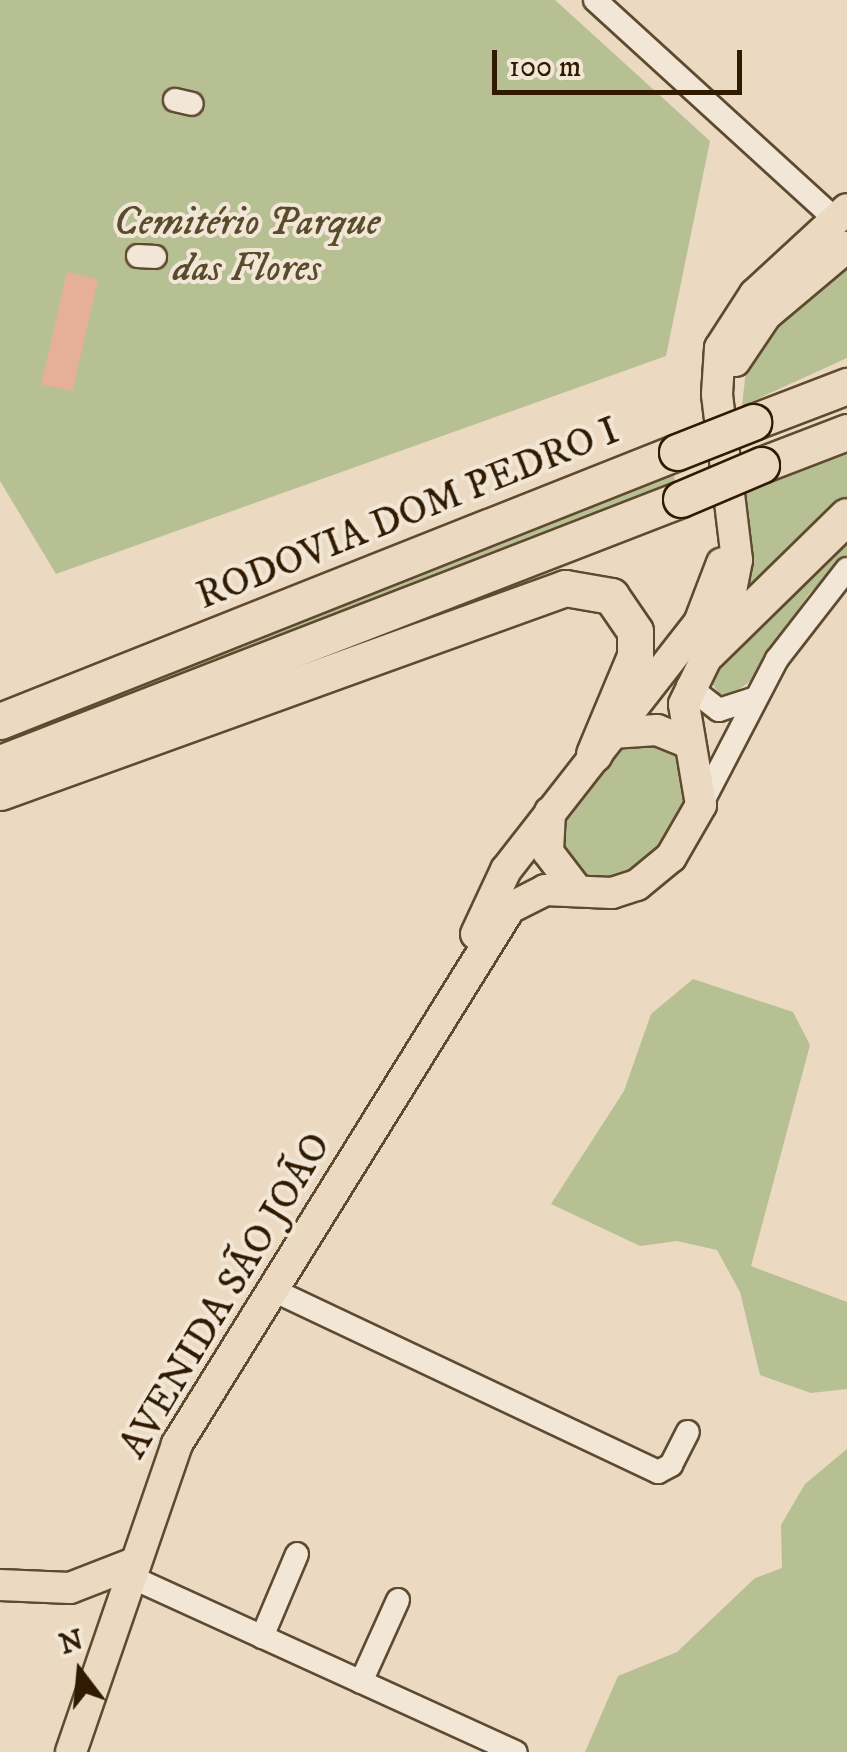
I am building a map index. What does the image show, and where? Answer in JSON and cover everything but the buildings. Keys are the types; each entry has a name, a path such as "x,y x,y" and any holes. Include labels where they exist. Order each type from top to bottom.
{"highway":[{"name":"RODOVIA DOM PEDRO I","path":"0,721 843,387"},
{"name":"RODOVIA DOM PEDRO I","path":"0,763 681,498 745,462 847,432"},
{"path":"708,652 847,516"},
{"path":"0,792 565,588 610,596 634,632 635,656 603,744"}],"main road":[{"path":"445,1009 493,894 550,810 700,622 745,462 730,378 742,343 843,225"},
{"path":"445,1009 519,900 577,890 612,893 650,877 701,806 687,742 688,686 708,652 734,590 734,501"},
{"path":"603,744 658,730 687,742"},
{"path":"550,810 548,852 577,890"},
{"name":"AVENIDA SÃO JOÃO","path":"71,1752 176,1444 445,1009"},
{"path":"0,1586 70,1588 132,1569"},
{"path":"70,1588 92,1608 106,1645"}],"street":[{"path":"594,0 843,225"},
{"path":"701,806 756,698 807,613 847,569"},
{"path":"688,686 718,710 756,698"},
{"path":"274,1290 658,1472 671,1465 688,1432"},
{"path":"262,1636 297,1554"},
{"path":"132,1569 262,1636 516,1752"},
{"path":"361,1682 398,1600"}],"green space":[{"name":"Cemitério Parque das Flores","path":"0,0 555,0 710,141 666,356 56,574 0,481"},
{"path":"847,260 847,358 742,406 748,352"},
{"path":"847,450 847,508 741,602 744,490"},
{"path":"672,467 676,485 0,755 0,729"},
{"path":"847,527 847,555 808,595 752,680 731,695 719,694 708,677"},
{"path":"666,743 683,758 692,798 658,859 609,882 584,879 559,847 564,814 625,744"},
{"path":"693,979 793,1012 810,1045 751,1266 847,1302 847,1389 811,1393 760,1375 740,1292 717,1250 677,1241 640,1246 551,1204 624,1091 651,1014"},
{"path":"847,1449 847,1752 585,1752 618,1676 677,1652 755,1578 782,1568 781,1525 805,1484"}]}
